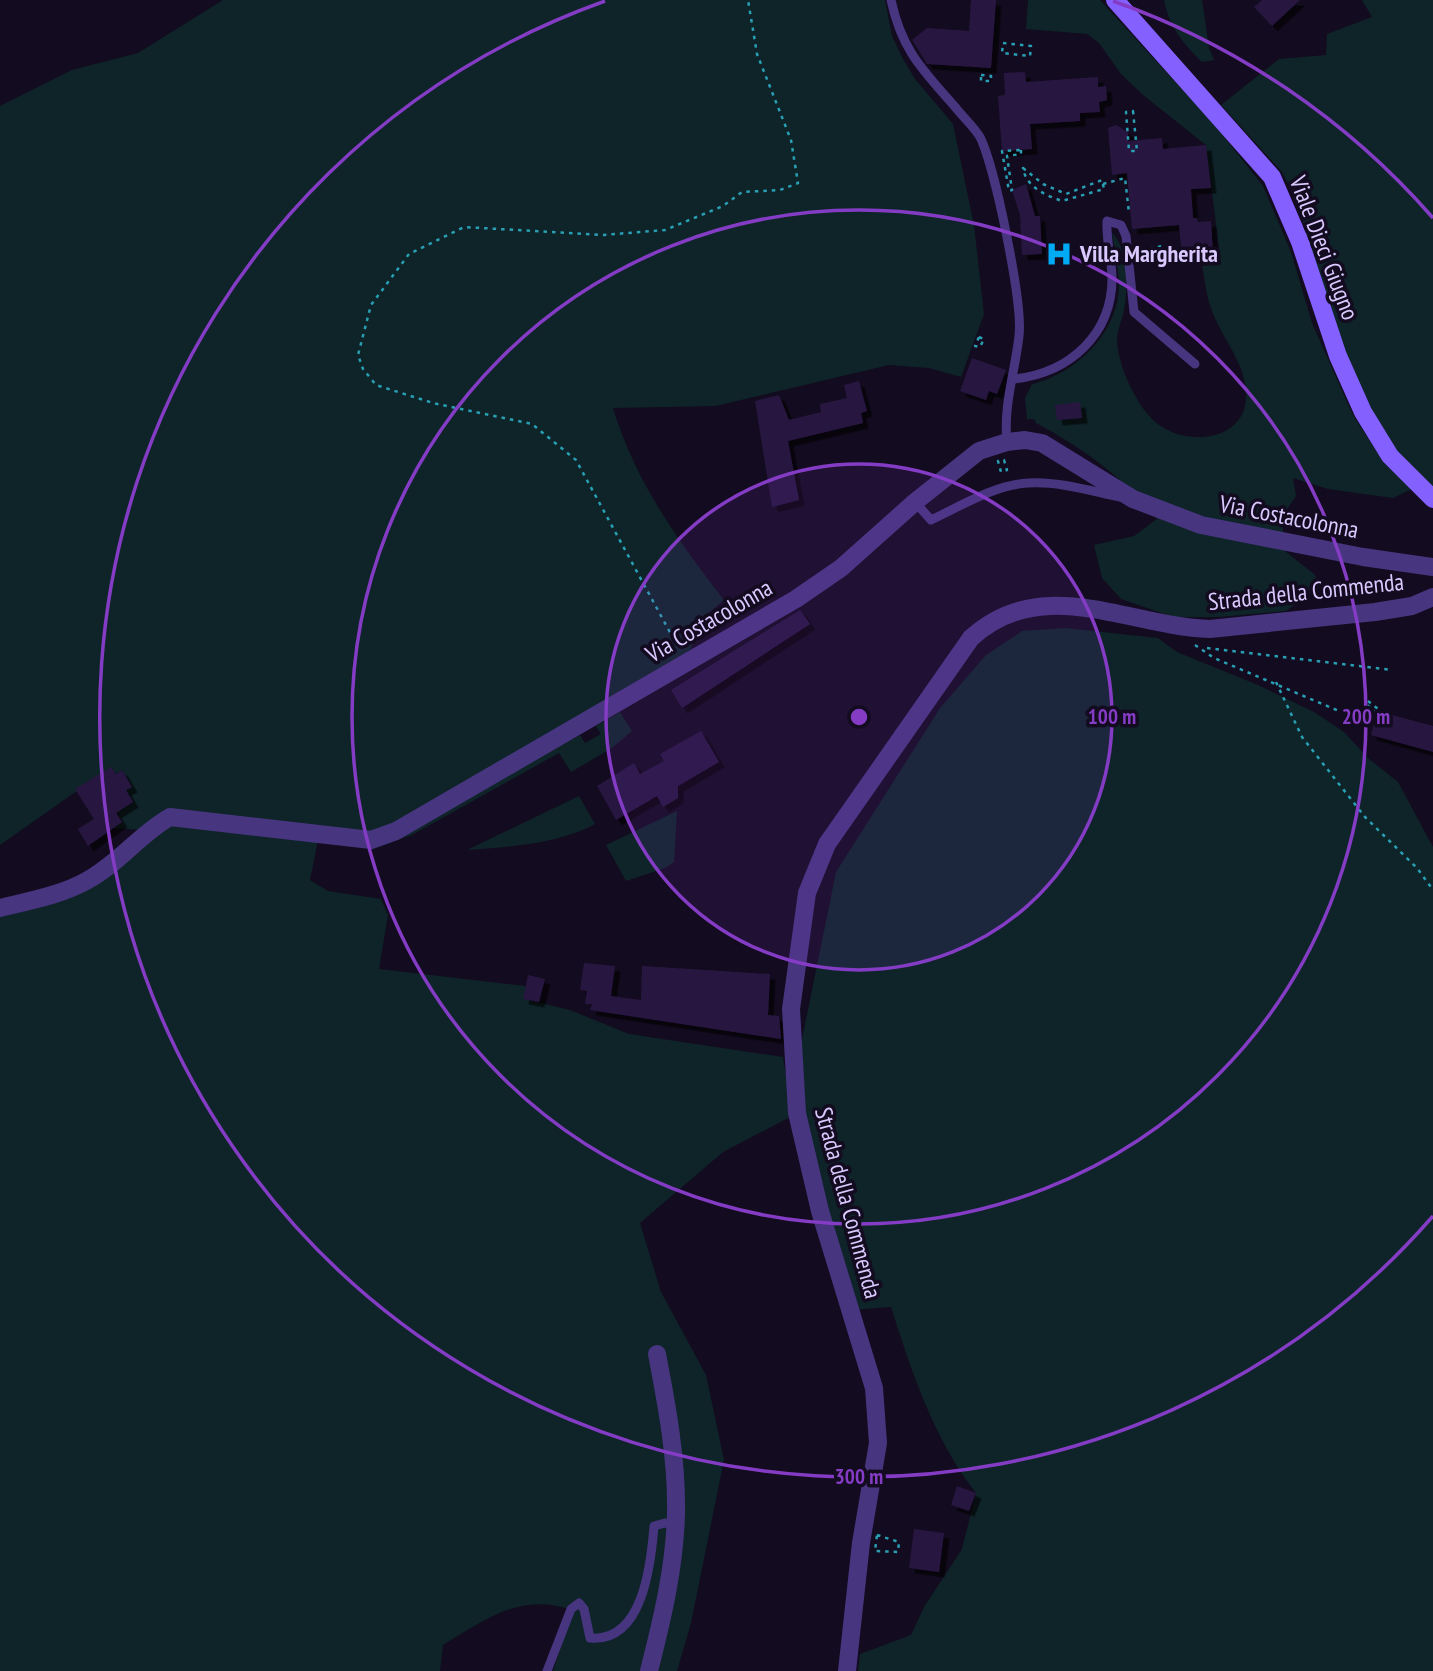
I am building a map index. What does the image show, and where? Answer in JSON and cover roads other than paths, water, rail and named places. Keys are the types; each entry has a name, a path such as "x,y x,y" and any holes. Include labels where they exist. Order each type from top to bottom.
{"main road":[{"name":"Viale Dieci Giugno","path":"1115,0 1272,177 1300,242 1338,356 1363,412 1390,456 1433,499"}],"street":[{"name":"Via Costacolonna","path":"0,908 65,891 88,881 152,827 170,817 371,839 396,831 796,599 841,568 915,502 979,451 1006,451 1042,443 1133,499 1202,525 1433,567"},
{"name":"Strada della Commenda","path":"847,1671 861,1544 878,1443 874,1388 820,1211 797,1113 791,1009 807,893 827,844 934,687 971,638 987,623 1010,611 1054,604 1184,628 1210,629 1375,612 1412,606 1433,597"},
{"path":"649,1671 670,1570 675,1526 675,1469 657,1354"}],"lane":[{"path":"891,0 901,39 918,65 980,136 1018,300 1019,336 1005,421 1006,451"},
{"path":"1014,379 1031,378 1072,360 1094,336 1107,306 1112,278 1107,221 1121,225 1134,312 1195,364"},
{"path":"915,502 931,520 982,495 1027,483 1050,484 1133,499"},
{"path":"547,1671 571,1609 579,1603 584,1609 590,1638 602,1639 614,1635 624,1626 648,1577 654,1526 665,1523 675,1526"}],"place":[{"name":"Villa Margherita","path":"1059,254"}]}
